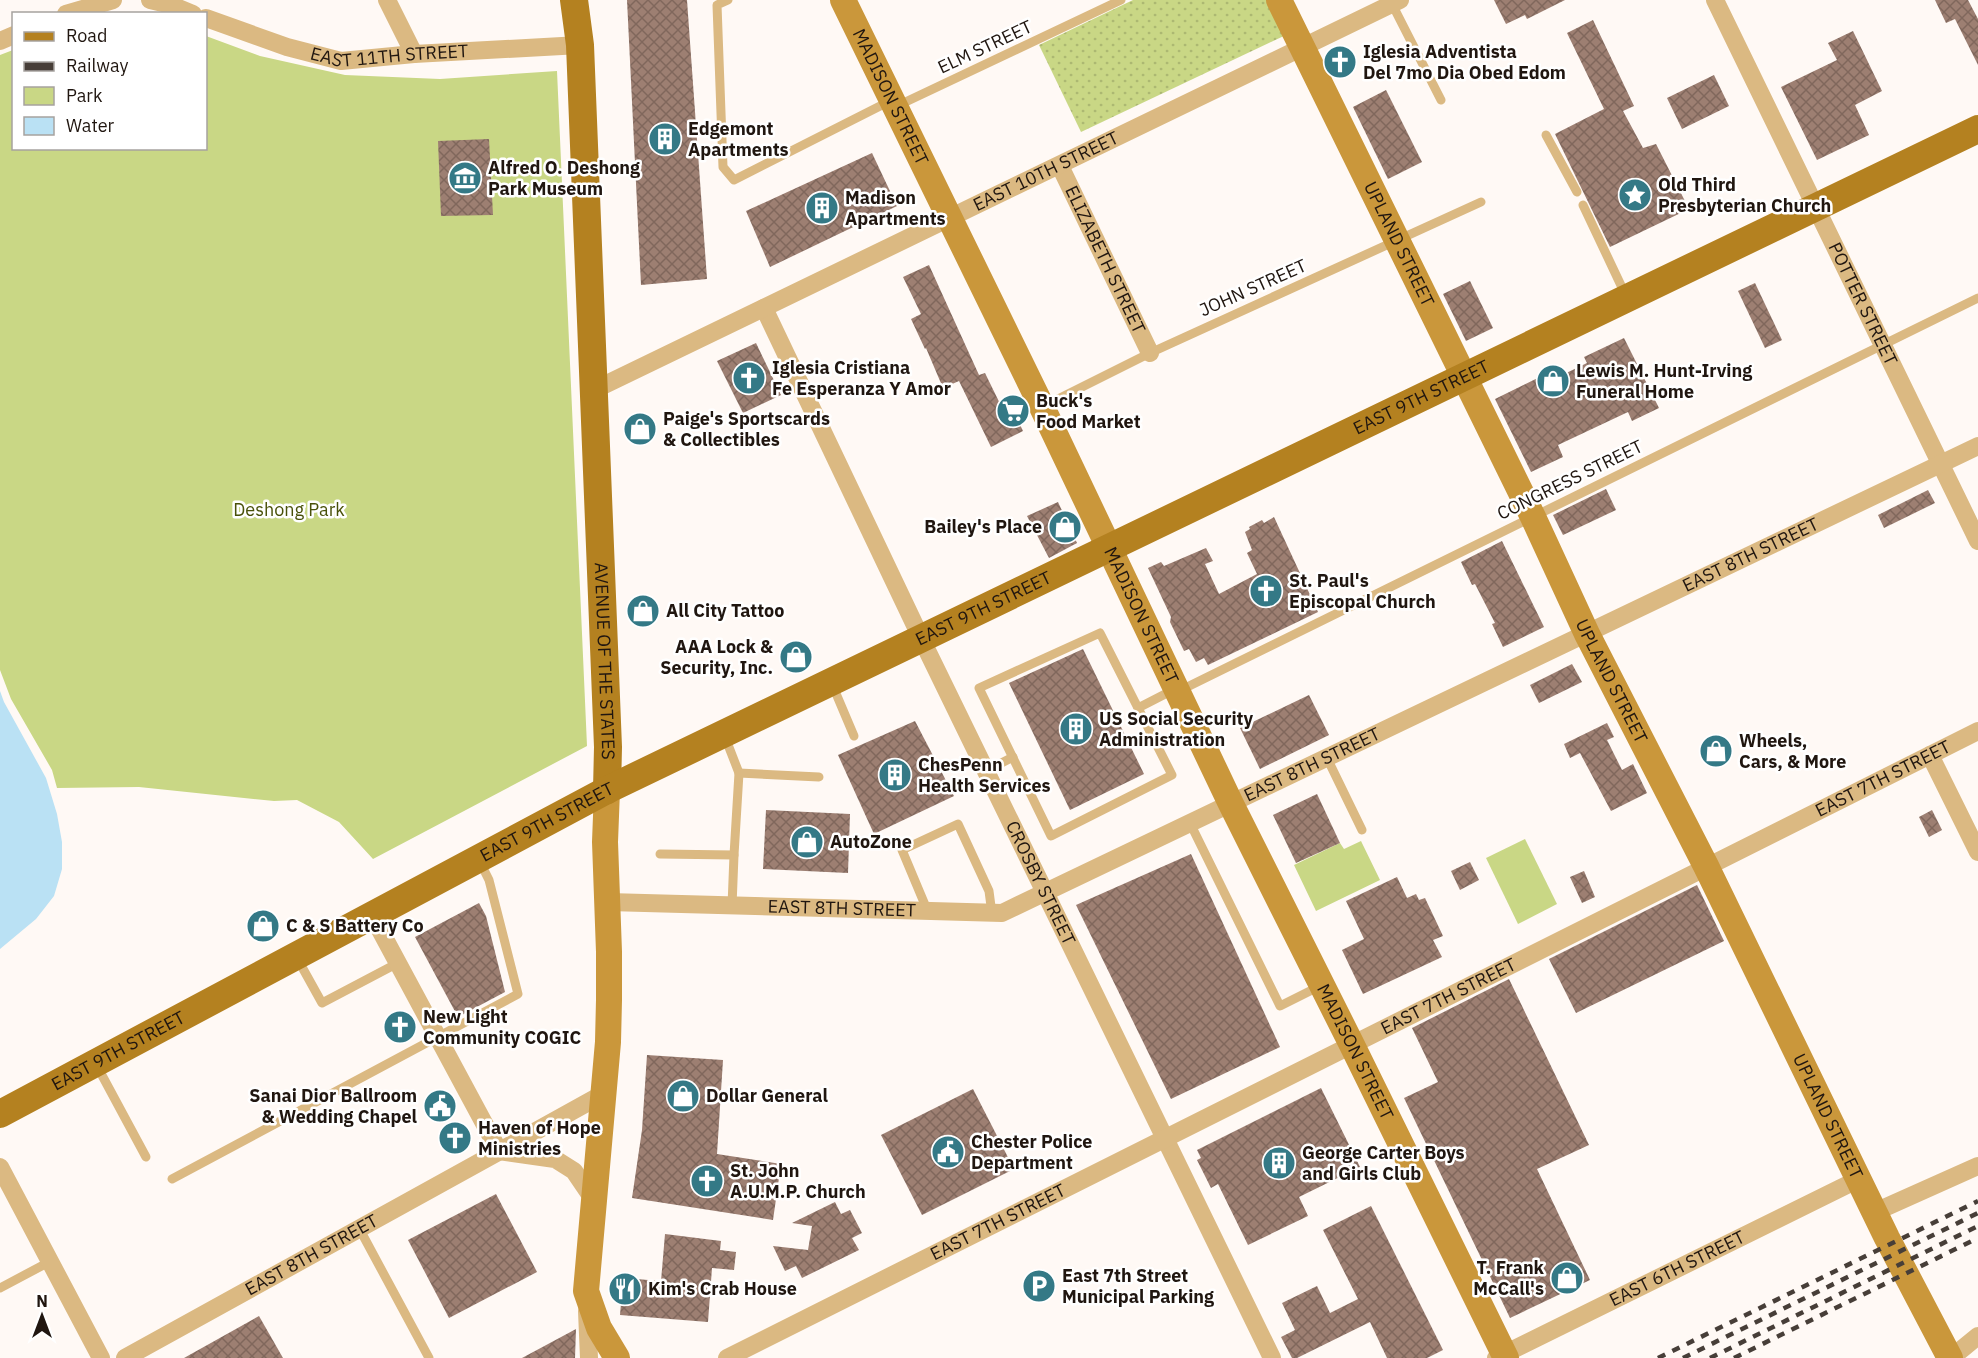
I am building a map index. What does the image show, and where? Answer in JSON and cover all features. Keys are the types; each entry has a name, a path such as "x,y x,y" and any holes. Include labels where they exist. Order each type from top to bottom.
{"main road":[{"name":"AVENUE OF THE STATES","path":"574,0 579,45 594,390 608,747 607,790"},
{"name":"EAST 9TH STREET","path":"0,1114 607,790 1978,129"}],"street":[{"path":"73,12 113,0"},
{"path":"150,0 188,12"},
{"path":"387,0 414,54"},
{"name":"UPLAND STREET","path":"1279,0 1533,517 1587,634 1706,866 1875,1212 1950,1358"},
{"name":"POTTER STREET","path":"1715,0 1978,541"},
{"name":"MADISON STREET","path":"846,1 893,104 1042,407 1176,691 1352,1045 1502,1357"},
{"name":"EAST 10TH STREET","path":"594,390 1396,2"},
{"name":"EAST 11TH STREET","path":"207,18 287,48 341,61 414,54 579,45"},
{"name":"ELIZABETH STREET","path":"1060,166 1150,353"},
{"name":"CROSBY STREET","path":"764,308 921,638 1272,1358"},
{"name":"EAST 8TH STREET","path":"608,902 992,914 1011,910 1978,446"},
{"name":"EAST 7TH STREET","path":"727,1358 1978,731"},
{"path":"1930,755 1978,852"},
{"name":"AVENUE OF THE STATES","path":"589,1358 586,1291 609,1000 605,842 607,790"},
{"path":"372,915 499,1151 555,1159 574,1171 593,1199"},
{"name":"EAST 8TH STREET","path":"125,1358 603,1094"},
{"path":"1875,1212 1978,1166"},
{"path":"0,1167 101,1358"},
{"name":"EAST 6TH STREET","path":"1502,1357 1859,1179"},
{"path":"586,1291 599,1328 617,1358"},
{"path":"1950,1358 1978,1336"}],"lane":[{"name":"ELM STREET","path":"728,0 717,5 723,167 734,180 893,104 1121,0"},
{"path":"1396,2 1441,100"},
{"path":"1546,135 1577,192"},
{"name":"JOHN STREET","path":"1042,407 1150,353 1481,202"},
{"path":"1583,205 1627,299"},
{"name":"CONGRESS STREET","path":"1138,708 1978,298"},
{"path":"1100,633 1138,708 1172,775 1051,836 979,688 1100,633"},
{"path":"831,682 854,736"},
{"path":"723,734 740,773 732,906"},
{"path":"986,771 1013,757"},
{"path":"1327,758 1362,830"},
{"path":"740,773 819,777"},
{"path":"1190,823 1280,1006 1322,985"},
{"path":"928,912 902,850 958,824 989,891 992,914"},
{"path":"660,854 734,855"},
{"path":"172,1179 518,994 489,880 478,859"},
{"path":"296,956 322,1003 398,963"},
{"path":"96,1063 146,1157"},
{"path":"359,1228 429,1358"},
{"path":"0,1288 51,1261"}],"green space":[{"path":"1133,0 1269,0 1286,35 1081,132 1039,45"},
{"name":"Deshong Park","path":"207,36 260,56 345,75 440,79 557,71 587,746 373,859 339,822 297,800 274,801 139,787 57,788 52,770 11,699 0,670 0,55 12,50 12,150 207,150"},
{"path":"1525,839 1557,904 1518,924 1486,858"},
{"path":"1361,841 1380,880 1316,911 1294,865 1340,843 1344,849"}],"water":[{"path":"0,691 46,778 57,814 62,842 62,869 54,896 36,919 0,949"}],"building":[{"name":"Edgemont Apartments","path":"627,0 687,0 707,279 641,285"},
{"path":"1494,0 1565,0 1527,19 1525,15 1506,24"},
{"path":"1935,0 1968,0 1978,19 1978,65 1955,19 1946,23"},
{"path":"1593,20 1634,106 1623,111 1643,148 1656,144 1689,209 1610,247 1555,134 1604,109 1567,33"},
{"path":"1853,31 1882,91 1855,105 1869,135 1817,160 1781,87 1837,60 1828,43"},
{"path":"1714,75 1729,106 1682,129 1667,98"},
{"path":"1386,90 1422,162 1388,179 1353,107"},
{"name":"Alfred O. Deshong Park Museum","path":"489,139 493,215 441,216 438,141"},
{"name":"Madison Apartments","path":"872,153 897,206 770,267 746,211"},
{"path":"929,265 979,375 985,373 1007,418 1015,414 1023,431 991,447 959,381 943,388 911,319 921,314 903,277"},
{"path":"1470,281 1493,328 1466,341 1443,294"},
{"path":"1755,283 1782,340 1765,348 1738,291"},
{"path":"1624,338 1659,408 1632,421 1628,412 1558,445 1563,457 1531,472 1495,399 1556,369 1560,376 1587,363 1584,357"},
{"name":"Iglesia Cristiana Fe Esperanza Y Amor","path":"756,343 781,395 743,413 717,361"},
{"path":"1606,489 1616,510 1563,535 1553,515"},
{"path":"1928,490 1935,503 1884,528 1878,515"},
{"path":"1058,502 1077,543 1049,558 1027,516"},
{"name":"St. Paul's Episcopal Church","path":"1274,517 1318,612 1208,665 1204,658 1196,662 1189,649 1184,651 1148,568 1161,562 1164,566 1206,548 1213,561 1205,564 1219,594 1257,574 1247,553 1252,550 1245,532 1262,520 1264,523"},
{"path":"1502,541 1544,627 1503,647 1492,624 1495,623 1461,562"},
{"name":"US Social Security Administration","path":"1083,649 1144,774 1070,810 1009,683"},
{"path":"1572,664 1582,682 1539,703 1530,685"},
{"path":"1309,695 1329,735 1260,769 1240,728"},
{"name":"ChesPenn Health Services","path":"915,721 954,796 874,834 838,755"},
{"path":"1607,723 1614,737 1607,740 1622,770 1633,764 1647,793 1611,811 1580,753 1570,758 1564,744"},
{"path":"1317,794 1340,843 1296,863 1273,815"},
{"name":"AutoZone","path":"766,810 850,814 848,873 763,869"},
{"path":"1932,810 1942,830 1929,837 1919,817"},
{"path":"1191,854 1280,1047 1171,1099 1076,905"},
{"path":"1470,862 1479,880 1460,890 1451,871"},
{"path":"1584,871 1595,897 1582,903 1570,877"},
{"path":"1397,877 1407,898 1416,894 1419,900 1425,898 1443,936 1433,940 1442,957 1363,994 1342,950 1364,939 1346,901"},
{"path":"1697,885 1724,941 1576,1013 1549,959"},
{"path":"479,903 486,916 505,992 458,1017 415,937"},
{"path":"1509,979 1589,1145 1537,1169 1590,1280 1510,1318 1404,1098 1438,1082 1412,1028"},
{"path":"647,1055 723,1060 717,1154 781,1164 773,1220 632,1198 642,1130"},
{"name":"George Carter Boys and Girls Club","path":"1321,1088 1360,1167 1299,1197 1308,1216 1248,1245 1218,1184 1211,1188 1197,1160 1201,1158 1197,1150"},
{"name":"Chester Police Department","path":"973,1089 1014,1169 922,1215 881,1135"},
{"path":"496,1194 537,1272 449,1318 408,1240"},
{"path":"835,1202 841,1214 850,1210 862,1233 852,1238 859,1250 802,1278 796,1266 785,1271 773,1246 808,1250 812,1226 792,1223"},
{"path":"1371,1206 1443,1350 1427,1358 1387,1358 1370,1322 1297,1358 1292,1358 1281,1337 1295,1330 1282,1303 1317,1286 1330,1313 1358,1299 1323,1230"},
{"path":"665,1234 721,1241 720,1250 736,1252 734,1270 712,1268 708,1322 620,1315 623,1278 661,1281"},
{"path":"259,1316 283,1358 184,1358"},
{"path":"576,1329 575,1358 522,1358"}],"railway":[{"path":"1658,1358 1978,1201"},
{"path":"1683,1358 1978,1213"},
{"path":"1710,1358 1978,1226"},
{"path":"1734,1358 1978,1238"}],"place":[{"name":"Iglesia Adventista Del 7mo Dia Obed Edom","path":"1340,62"},
{"name":"Edgemont Apartments","path":"665,139"},
{"name":"Alfred O. Deshong Park Museum","path":"465,178"},
{"name":"Old Third Presbyterian Church","path":"1635,195"},
{"name":"Madison Apartments","path":"822,208"},
{"name":"Iglesia Cristiana Fe Esperanza Y Amor","path":"749,378"},
{"name":"Lewis M. Hunt-Irving Funeral Home","path":"1553,381"},
{"name":"Buck's Food Market","path":"1013,411"},
{"name":"Paige's Sportscards & Collectibles","path":"640,429"},
{"name":"Bailey's Place","path":"1065,527"},
{"name":"St. Paul's Episcopal Church","path":"1266,591"},
{"name":"All City Tattoo","path":"643,611"},
{"name":"AAA Lock & Security, Inc.","path":"796,657"},
{"name":"US Social Security Administration","path":"1076,729"},
{"name":"Wheels, Cars, & More","path":"1716,751"},
{"name":"ChesPenn Health Services","path":"895,775"},
{"name":"AutoZone","path":"807,842"},
{"name":"C & S Battery Co","path":"263,926"},
{"name":"New Light Community COGIC","path":"400,1027"},
{"name":"Dollar General","path":"683,1096"},
{"name":"Sanai Dior Ballroom & Wedding Chapel","path":"440,1106"},
{"name":"Haven of Hope Ministries","path":"455,1138"},
{"name":"Chester Police Department","path":"948,1152"},
{"name":"George Carter Boys and Girls Club","path":"1279,1163"},
{"name":"St. John A.U.M.P. Church","path":"707,1181"},
{"name":"T. Frank McCall's","path":"1567,1278"},
{"name":"East 7th Street Municipal Parking","path":"1039,1286"},
{"name":"Kim's Crab House","path":"625,1289"}]}
